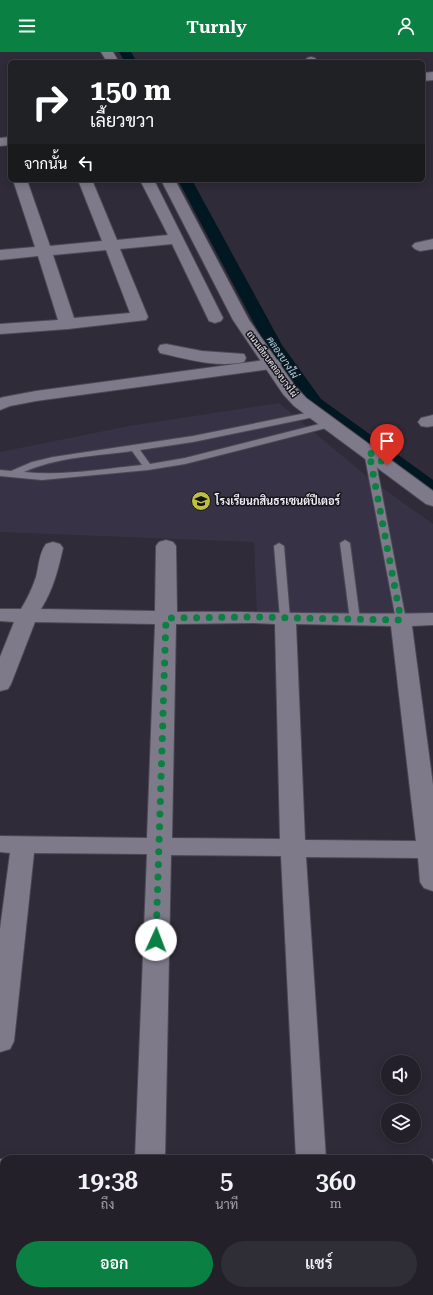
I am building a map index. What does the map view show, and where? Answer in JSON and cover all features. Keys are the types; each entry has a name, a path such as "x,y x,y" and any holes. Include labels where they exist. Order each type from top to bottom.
{"street":[{"path":"21,182 45,251 68,324"},
{"path":"0,329 140,317 86,182"},
{"path":"148,182 215,318"},
{"name":"ถนนเลียบคลองบางไผ่","path":"169,182 240,320 289,390 300,402 316,414 369,452 430,492"},
{"path":"0,255 177,239"},
{"path":"166,349 194,355 225,359 268,360"},
{"path":"1,414 4,402 268,360"},
{"path":"150,1155 158,845 166,618 166,546"},
{"path":"0,684 28,616 38,598 46,577 53,548"},
{"path":"0,615 355,620 433,619"},
{"path":"285,618 293,847 311,1155"},
{"path":"401,620 431,850 433,882"},
{"path":"0,1040 12,844 431,850"}],"lane":[{"path":"12,474 35,464 134,447 193,439 316,414"},
{"path":"0,473 42,477 148,467 185,461 331,424"},
{"path":"134,447 148,467"},
{"path":"369,452 401,620"},
{"path":"345,543 355,620"},
{"path":"279,546 285,618"}],"shaded area":[{"name":"โรงเรียนกสินธรเซนต์ปีเตอร์","path":"279,403 370,479 433,524 433,613 257,614 254,542 0,532 0,452 129,426"}],"waterway":[{"name":"คลองบางไผ่","path":"125,52 130,60"},
{"name":"คลองบางไผ่","path":"186,182 274,346 315,403 433,488"}],"place":[{"name":"โรงเรียนกสินธรเซนต์ปีเตอร์","path":"201,501"}],"route":[{"path":"156,940 166,618 254,617 401,620 369,452 387,465"}]}
